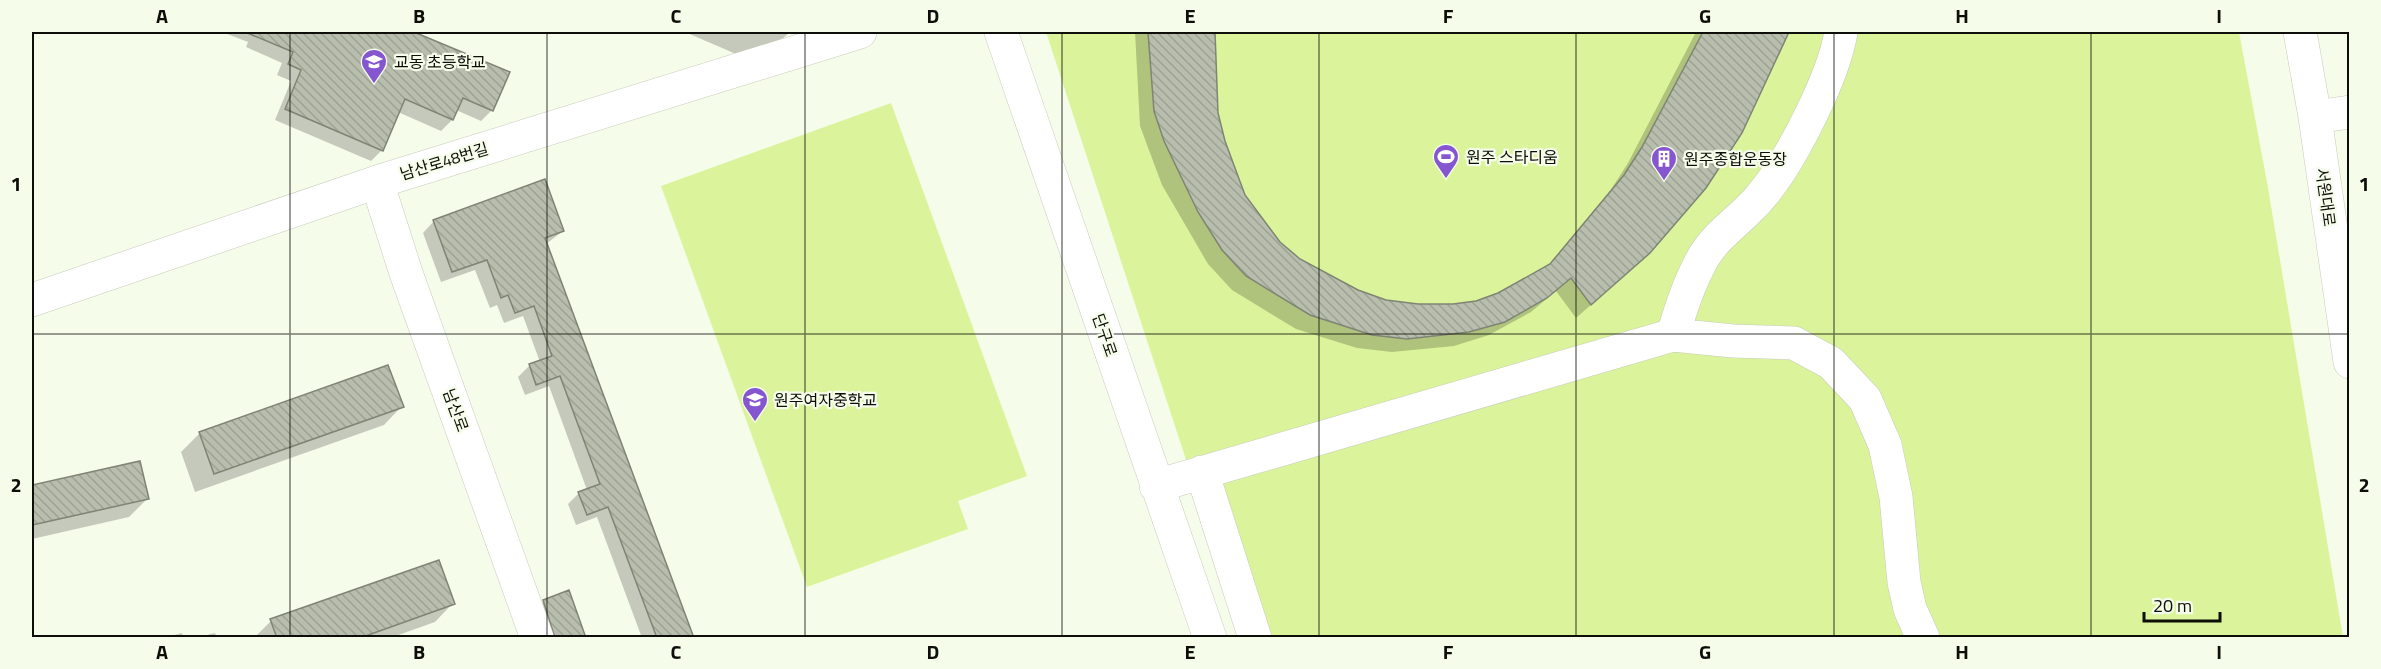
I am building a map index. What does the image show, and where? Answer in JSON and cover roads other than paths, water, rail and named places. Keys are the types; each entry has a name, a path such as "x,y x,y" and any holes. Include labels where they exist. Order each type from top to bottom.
{"street":[{"name":"남산로48번길","path":"32,300 377,182 860,32"},
{"name":"단구로","path":"1001,32 1210,638"},
{"path":"1673,335 1684,295 1704,256 1763,195 1805,126 1838,50 1841,32"},
{"name":"서원대로","path":"2300,32 2315,117 2349,362"},
{"path":"2315,117 2349,112"},
{"name":"남산로","path":"377,182 406,273 537,638"},
{"path":"1156,486 1313,439 1424,410 1538,373 1673,335 1733,341 1794,343 1831,363 1864,399 1885,445 1896,497 1904,582 1910,609 1923,638"},
{"path":"1202,472 1255,638"}],"place":[{"name":"교동 초등학교","path":"374,85"},
{"name":"원주 스타디움","path":"1446,180"},
{"name":"원주종합운동장","path":"1664,182"},
{"name":"원주여자중학교","path":"755,423"}]}
